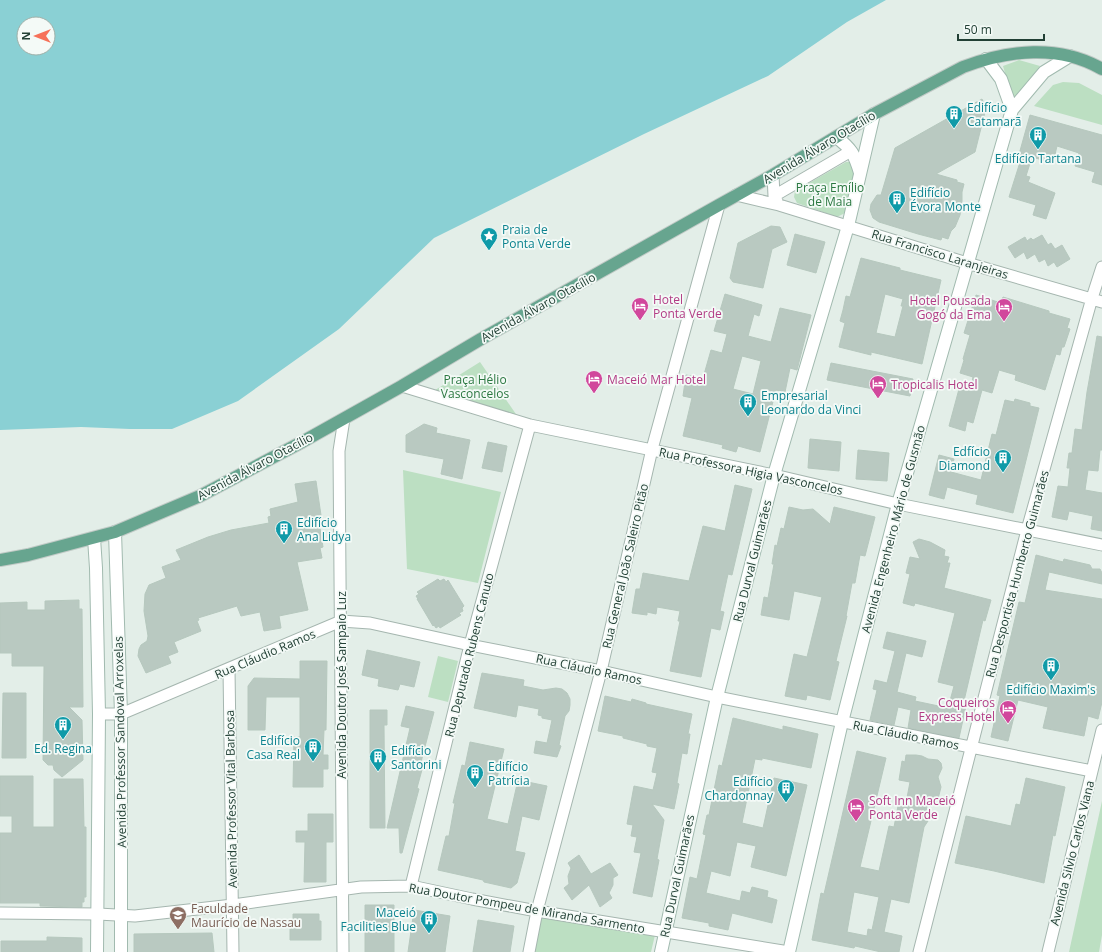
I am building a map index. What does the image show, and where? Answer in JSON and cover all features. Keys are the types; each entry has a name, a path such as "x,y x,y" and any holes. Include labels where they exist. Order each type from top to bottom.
{"main road":[{"name":"Avenida Álvaro Otacílio","path":"0,560 28,555 115,532 200,496 344,419 481,339 773,175 874,114 948,74 986,59 1035,52 1049,52 1070,56"},
{"path":"1070,56 1102,69"}],"street":[{"name":"Avenida Engenheiro Mário de Gusmão","path":"789,952 842,722 898,504 1012,110 1044,72 1070,56"},
{"path":"986,59 1001,79 1012,110"},
{"name":"Rua Durval Guimarães","path":"660,952 717,697 774,475 848,226 874,114"},
{"path":"836,137 851,151 856,159 860,174"},
{"name":"Avenida Álvaro Otacílio","path":"777,201 851,151"},
{"path":"773,175 777,201"},
{"name":"Rua Francisco Laranjeiras","path":"736,195 777,201 848,226 967,263 1097,300"},
{"name":"Rua General João Saleiro Pitão","path":"528,952 537,911 601,671 652,449 719,205"},
{"name":"Rua Desportista Humberto Guimarães","path":"919,952 1027,530 1097,300 1102,267"},
{"name":"Rua Professora Higia Vasconcelos","path":"402,386 530,425 774,475 898,504 1102,545"},
{"name":"Avenida Doutor José Sampaio Luz","path":"343,952 341,621 338,451 344,419"},
{"name":"Rua Deputado Rubens Canuto","path":"411,886 470,645 530,425"},
{"name":"Avenida Professor Sandoval Arroxelas","path":"115,532 121,714 121,952"},
{"name":"Avenida Professor Sandoval Arroxelas","path":"94,538 100,714 97,952"},
{"path":"96,568 117,566"},
{"name":"Rua Cláudio Ramos","path":"100,714 121,714 341,621 370,623 601,671 717,697 1092,771"},
{"name":"Avenida Professor Vital Barbosa","path":"229,669 233,952"},
{"name":"Avenida Silvio Carlos Viana","path":"1048,952 1102,730"},
{"name":"Rua Doutor Pompeu de Miranda Sarmento","path":"0,913 135,916 233,905 361,887 411,886 472,900 789,952"}],"green space":[{"path":"1019,60 1040,66 1013,101 1003,66"},
{"path":"1063,82 1079,83 1102,95 1102,125 1034,106 1053,85"},
{"name":"Praça Emílio de Maia","path":"846,162 853,162 857,173 845,213 837,217 797,203 794,197 795,191"},
{"name":"Praça Hélio Vasconcelos","path":"480,362 520,420 432,392"},
{"path":"403,470 501,492 478,583 407,569"},
{"path":"438,656 458,661 448,702 428,697"},
{"path":"1102,801 1102,935 1099,952 1069,952"},
{"path":"542,915 655,935 651,952 535,952"}],"water":[{"path":"0,0 886,0 847,22 768,76 644,134 434,238 339,329 238,401 172,429 81,427 0,430"}],"building":[{"path":"982,99 986,108 975,152 936,174 957,180 957,182 964,184 960,215 948,239 942,237 941,240 918,234 879,222 873,218 870,210 871,204 877,195 881,195 895,148"},
{"name":"Edifício Tartana","path":"1030,115 1102,135 1102,185 1092,182 1095,172 1075,166 1079,153 1057,146 1053,163 1032,157 1026,176 1030,177 1028,182 1055,193 1046,219 1033,215 1036,205 1009,197 1021,159 1018,158"},
{"path":"771,226 780,227 787,242 772,249 763,288 733,282 730,278 738,243"},
{"path":"795,234 825,242 816,273 787,265"},
{"path":"1042,235 1048,245 1051,243 1055,249 1062,245 1070,259 1057,267 1054,262 1048,266 1045,259 1039,262 1035,254 1027,259 1024,252 1015,258 1008,247 1025,237 1027,241 1031,238 1033,240"},
{"path":"861,258 900,268 900,270 941,280 922,364 871,352 871,355 839,347 845,323 840,321 846,296 850,297","holes":["885,294 903,299 901,306 903,306 895,337 876,333"]},
{"path":"725,294 762,305 759,316 754,314 748,336 771,342 780,308 811,315 797,370 790,368 785,392 776,390 760,452 738,446 736,452 722,448 723,445 683,436 692,398 683,396 686,375 703,378 711,350 722,353 727,334 714,331","holes":["742,356 761,361 753,394 733,389"]},
{"path":"976,295 1001,303 1003,297 1049,311 1049,313 1070,319 1067,328 1070,329 1060,355 1056,354 1045,390 1015,380 1016,375 999,370 992,393 982,390 973,423 967,421 965,431 949,426 959,389 970,391 973,377 960,373 970,335 964,333"},
{"path":"1097,336 1102,337 1102,450 1100,450 1098,471 1088,470 1085,490 1102,493 1102,531 1091,529 1093,516 1069,511 1067,520 1052,517 1058,486 1068,487 1070,468 1067,468 1069,453 1072,453 1075,429 1082,430"},
{"path":"831,363 913,379 910,396 827,380"},
{"path":"1015,399 1030,403 1030,406 1039,408 1013,513 976,504 978,495 947,487 944,499 929,495 939,455 954,459 951,472 981,480 992,434 996,435 1005,400 1014,402"},
{"path":"424,424 437,428 436,433 470,440 462,479 441,474 444,459 406,452 406,435"},
{"path":"810,439 841,442 839,471 808,468"},
{"path":"488,442 507,446 502,472 482,468"},
{"path":"858,450 889,453 887,481 856,479"},
{"path":"316,481 322,522 319,522 323,547 320,548 322,558 297,562 308,610 279,616 281,628 264,631 260,612 241,616 237,606 198,618 199,620 197,621 201,631 174,642 178,652 168,656 171,663 146,673 138,656 141,645 147,641 148,636 144,611 145,594 149,585 166,578 162,567 181,560 176,550 208,537 231,530 269,523 268,517 271,516 270,509 298,502 295,484"},
{"path":"735,485 752,489 732,575 728,574 720,611 724,612 720,630 711,628 701,677 670,671 680,621 678,621 680,611 657,607 656,614 647,612 647,615 632,613 636,589 640,589 643,573 689,581 703,526 725,531"},
{"path":"789,507 803,510 813,509 830,524 834,507 875,517 865,556 860,555 855,583 852,583 847,616 836,661 839,662 830,700 807,695 806,700 785,696 794,654 807,657 822,597 794,591 789,620 761,615 764,597 768,598 774,564 772,564 775,545 777,546 781,528 784,529"},
{"path":"919,539 930,542 945,550 944,556 949,557 947,563 950,563 944,588 991,600 985,621 983,620 963,705 966,706 959,738 908,728 911,710 898,707 894,725 870,720 877,690 873,689 875,680 887,683 895,651 883,648 887,632 926,641 922,657 906,653 897,692 916,697 915,701 948,708 954,686 938,682 955,613 915,603 914,606 903,603 910,574 906,573 910,557 920,559 913,542"},
{"path":"1036,555 1063,562 1064,559 1090,565 1092,569 1100,569 1102,573 1102,584 1049,572 1045,590 1102,599 1102,702 1098,719 1088,716 1084,736 1043,728 1048,707 1018,700 1008,741 991,737 1000,696 997,695 1019,602 1025,603"},
{"path":"438,579 440,581 444,579 446,582 448,580 464,606 462,608 463,611 459,613 461,615 440,628 439,626 436,628 434,625 433,626 416,596 419,594 417,592"},
{"path":"79,600 79,609 82,609 83,707 69,707 82,720 83,760 62,777 54,770 53,765 48,765 43,760 44,666 12,666 12,653 0,653 0,603 27,602 27,610 45,610 45,601"},
{"path":"367,650 420,662 414,687 400,684 398,690 378,686 379,679 362,675"},
{"path":"300,661 327,661 326,730 324,730 323,755 328,755 328,769 323,769 323,787 293,787 294,737 300,737 300,697 266,697 265,730 248,730 248,686 254,678 300,679"},
{"path":"482,673 524,680 523,686 543,690 556,688 562,689 567,693 570,699 570,705 569,711 565,716 559,745 561,746 557,757 534,753 536,741 547,743 552,720 542,718 542,716 538,715 539,709 518,705 516,717 474,708"},
{"path":"3,693 26,693 26,758 2,758"},
{"path":"605,696 631,702 632,699 646,704 692,714 688,734 690,734 687,754 682,753 677,783 679,784 674,809 652,804 664,820 657,859 659,860 652,897 633,893 641,853 634,852 637,837 631,836 633,825 627,824 634,786 653,790 657,773 652,772 657,748 623,738 623,736 598,731"},
{"path":"406,706 434,712 420,766 423,766 417,788 419,789 402,853 400,853 399,828 387,828 410,728 401,726"},
{"name":"Edifício Santorini","path":"370,710 387,710 387,725 384,725 385,828 370,828"},
{"path":"733,718 783,730 783,726 818,734 811,768 762,758 762,760 755,759 742,823 763,828 774,778 807,785 786,876 751,867 756,846 737,842 730,876 711,871 706,893 740,901 742,891 750,893 752,887 768,891 767,897 777,900 772,923 732,913 728,930 709,926 709,923 682,918 690,877 697,879 706,835 703,834 707,815 709,815 719,765 722,766"},
{"path":"470,742 504,749 487,819 508,824 518,780 547,786 539,820 522,816 515,851 525,853 517,883 511,888 438,870 446,836 449,836 455,803 453,803 462,765 465,766"},
{"path":"857,751 886,758 860,867 879,871 889,826 894,827 898,806 903,807 904,803 906,803 910,782 899,780 902,761 905,762 906,755 916,755 928,759 938,760 941,763 942,768 938,777 941,787 938,799 929,797 925,816 928,821 924,827 909,903 891,899 884,932 902,936 899,952 881,952 855,946 854,948 812,940 821,893 824,894","holes":["854,892 879,897 872,930 868,929 867,936 847,932"]},
{"path":"0,776 33,776 33,827 54,827 54,779 83,779 84,827 86,827 86,897 84,897 84,902 82,902 82,907 40,906 40,903 0,903 0,833 12,833 12,816 0,816"},
{"path":"1026,778 1065,787 1055,836 1053,835 1044,883 955,863 966,816 1011,826 1016,804 1020,805"},
{"path":"308,814 333,814 333,842 326,842 326,882 304,882 305,842 296,842 296,831 308,831"},
{"path":"579,855 591,874 610,863 618,875 613,878 613,885 609,893 612,898 600,907 589,885 572,900 564,888 569,884 568,876 571,868 568,863"},
{"path":"365,905 394,905 394,952 365,952"},
{"name":"Maceió Facilities Blue","path":"414,910 450,916 445,952 408,952"},
{"path":"293,914 319,914 319,921 321,921 321,940 290,940 290,921 293,921"},
{"path":"478,920 514,926 510,952 473,952"},
{"path":"212,933 214,952 134,952 134,934"},
{"path":"47,937 82,938 82,952 1,952 1,941 47,941"}],"place":[{"name":"Edifício Catamarã","path":"954,129"},
{"name":"Edifício Tartana","path":"1038,150"},
{"name":"Edifício Évora Monte","path":"897,214"},
{"name":"Praia de Ponta Verde","path":"489,251"},
{"name":"Hotel Ponta Verde","path":"640,321"},
{"name":"Hotel Pousada Gogó da Ema","path":"1004,322"},
{"name":"Maceió Mar Hotel","path":"594,394"},
{"name":"Tropicalis Hotel","path":"878,399"},
{"name":"Empresarial Leonardo da Vinci","path":"748,417"},
{"name":"Edfício Diamond","path":"1003,473"},
{"name":"Edifício Ana Lidya","path":"284,544"},
{"name":"Edifício Maxim's","path":"1051,681"},
{"name":"Coqueiros Express Hotel","path":"1008,724"},
{"name":"Ed. Regina","path":"63,740"},
{"name":"Edifício Casa Real","path":"313,762"},
{"name":"Edifício Santorini","path":"378,772"},
{"name":"Edifício Patrícia","path":"475,788"},
{"name":"Edifício Chardonnay","path":"786,803"},
{"name":"Soft Inn Maceió Ponta Verde","path":"856,822"},
{"name":"Faculdade Maurício de Nassau","path":"178,930"},
{"name":"Maceió Facilities Blue","path":"429,934"}]}
